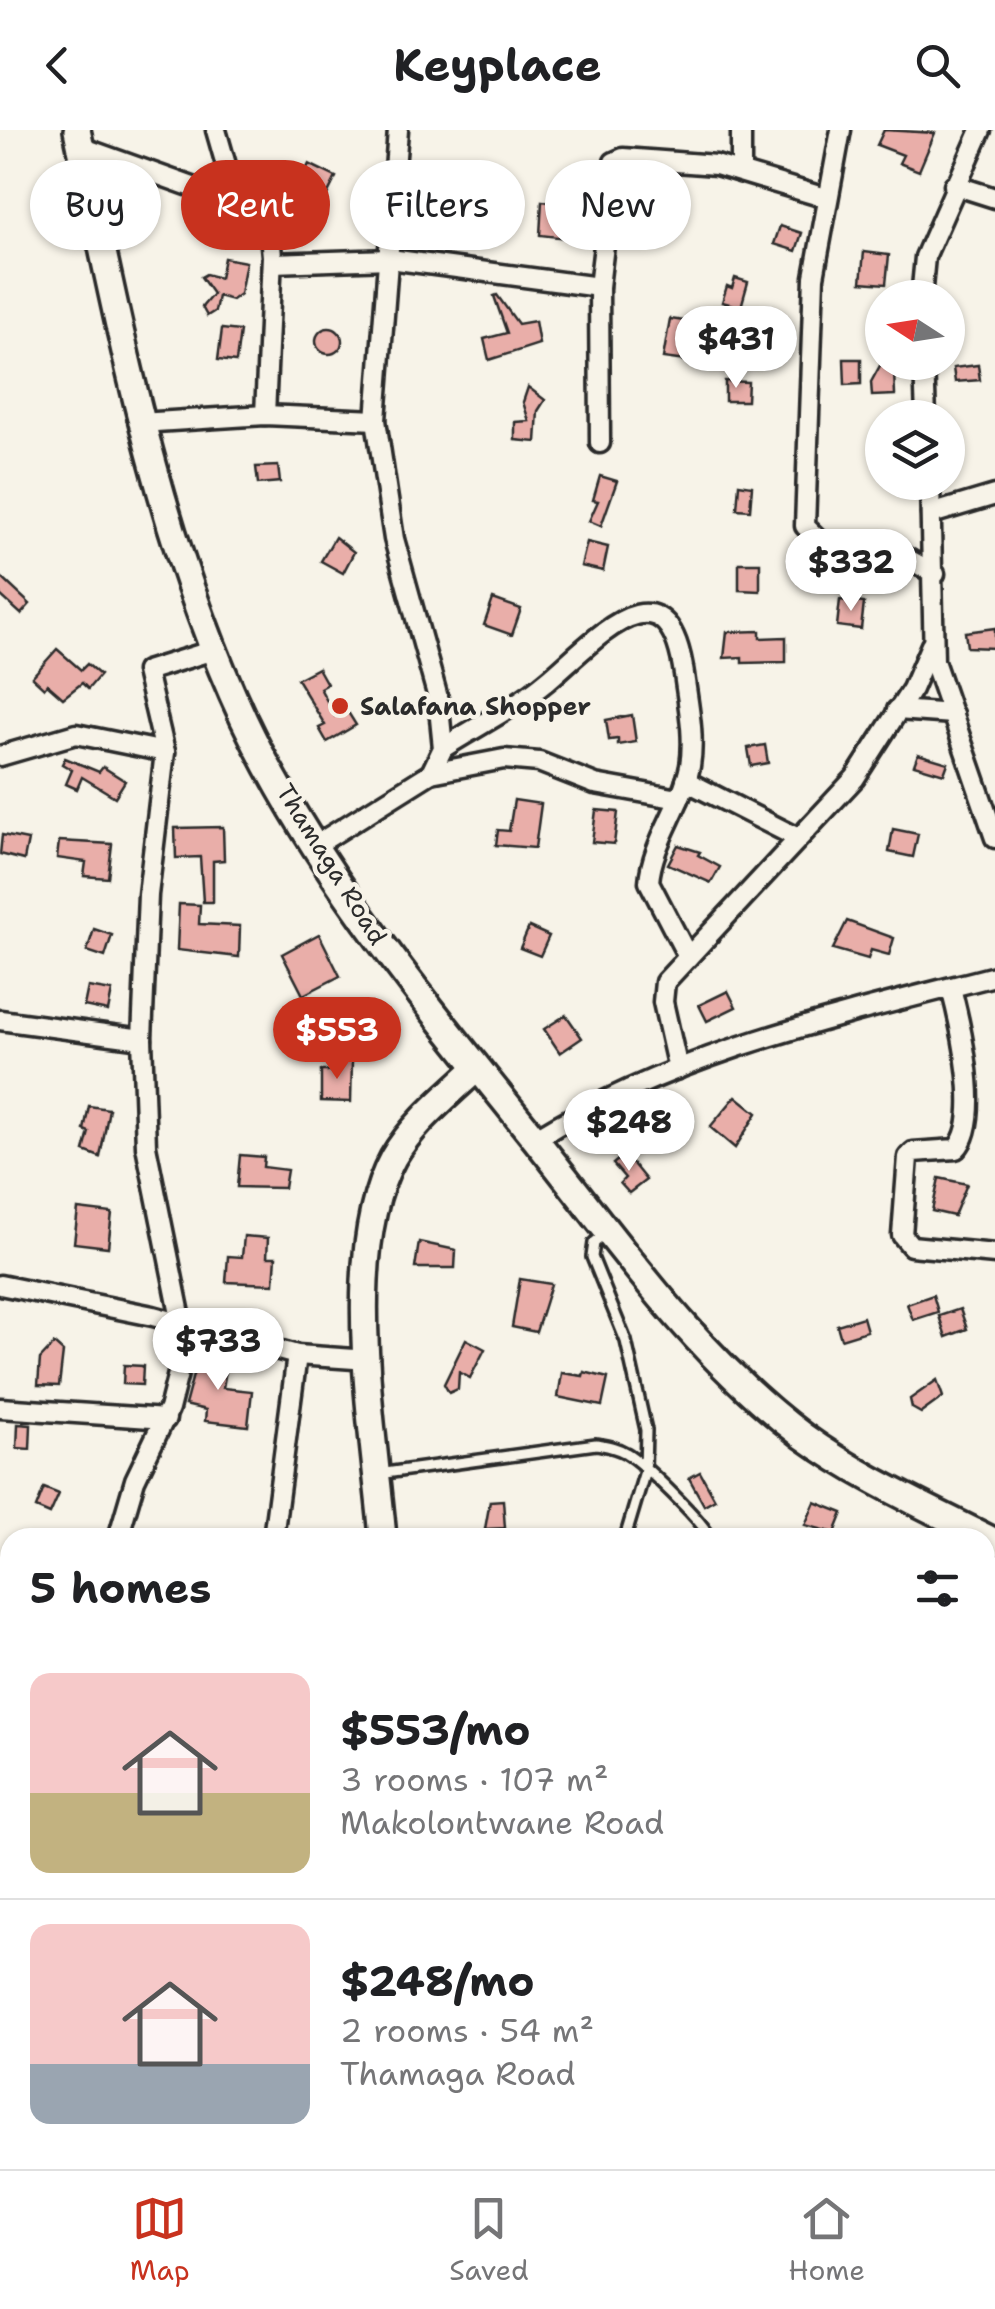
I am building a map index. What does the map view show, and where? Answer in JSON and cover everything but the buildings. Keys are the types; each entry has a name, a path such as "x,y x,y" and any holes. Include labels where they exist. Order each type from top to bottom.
{"main road":[{"name":"Thamaga Road","path":"79,139 140,423 244,720 316,845 396,964 476,1068 698,1340 803,1436 866,1476 968,1528"},
{"path":"382,1528 364,1257 378,1192 394,1157 416,1126 476,1068"}],"street":[{"path":"216,130 225,160"},
{"path":"398,130 390,259 377,362 376,420 394,539 438,698 443,748 431,773"},
{"path":"741,130 741,170"},
{"path":"841,130 826,198 811,314 805,526 822,543 894,551 935,574"},
{"path":"923,280 925,258 978,132"},
{"path":"79,139 181,179"},
{"path":"600,443 600,287 614,162 623,158 741,170 826,198"},
{"path":"954,185 995,198"},
{"path":"264,414 271,250"},
{"path":"272,263 390,259 600,287"},
{"path":"140,423 264,414 376,420"},
{"path":"931,514 995,495"},
{"path":"678,1069 662,992 688,957 856,778 920,675 931,645 935,574 931,500"},
{"path":"443,748 544,684 618,618 649,616 666,623 680,648 690,725 682,790 650,882 688,957"},
{"path":"931,645 995,838"},
{"path":"121,1528 135,1480 166,1419 186,1325 146,1146 142,1039 148,895 166,752 146,671 217,649"},
{"path":"897,710 953,714"},
{"path":"0,756 76,734 166,752"},
{"path":"316,845 431,773 504,758 539,762 595,784 682,790 798,838"},
{"path":"535,1139 597,1100 678,1069 835,1017 995,976"},
{"path":"951,988 964,1041 966,1132 956,1149 913,1152 908,1157 902,1235 911,1246 995,1254"},
{"path":"0,1020 142,1039"},
{"path":"0,1285 186,1325 297,1355 369,1360"},
{"path":"273,1528 297,1355"},
{"path":"0,1408 166,1419"}],"lane":[{"path":"608,1231 594,1243 592,1257 636,1373 648,1450 628,1528"},
{"path":"378,1474 596,1444 622,1450 704,1528"}],"place":[{"name":"Salafana Shopper","path":"340,706"}]}
